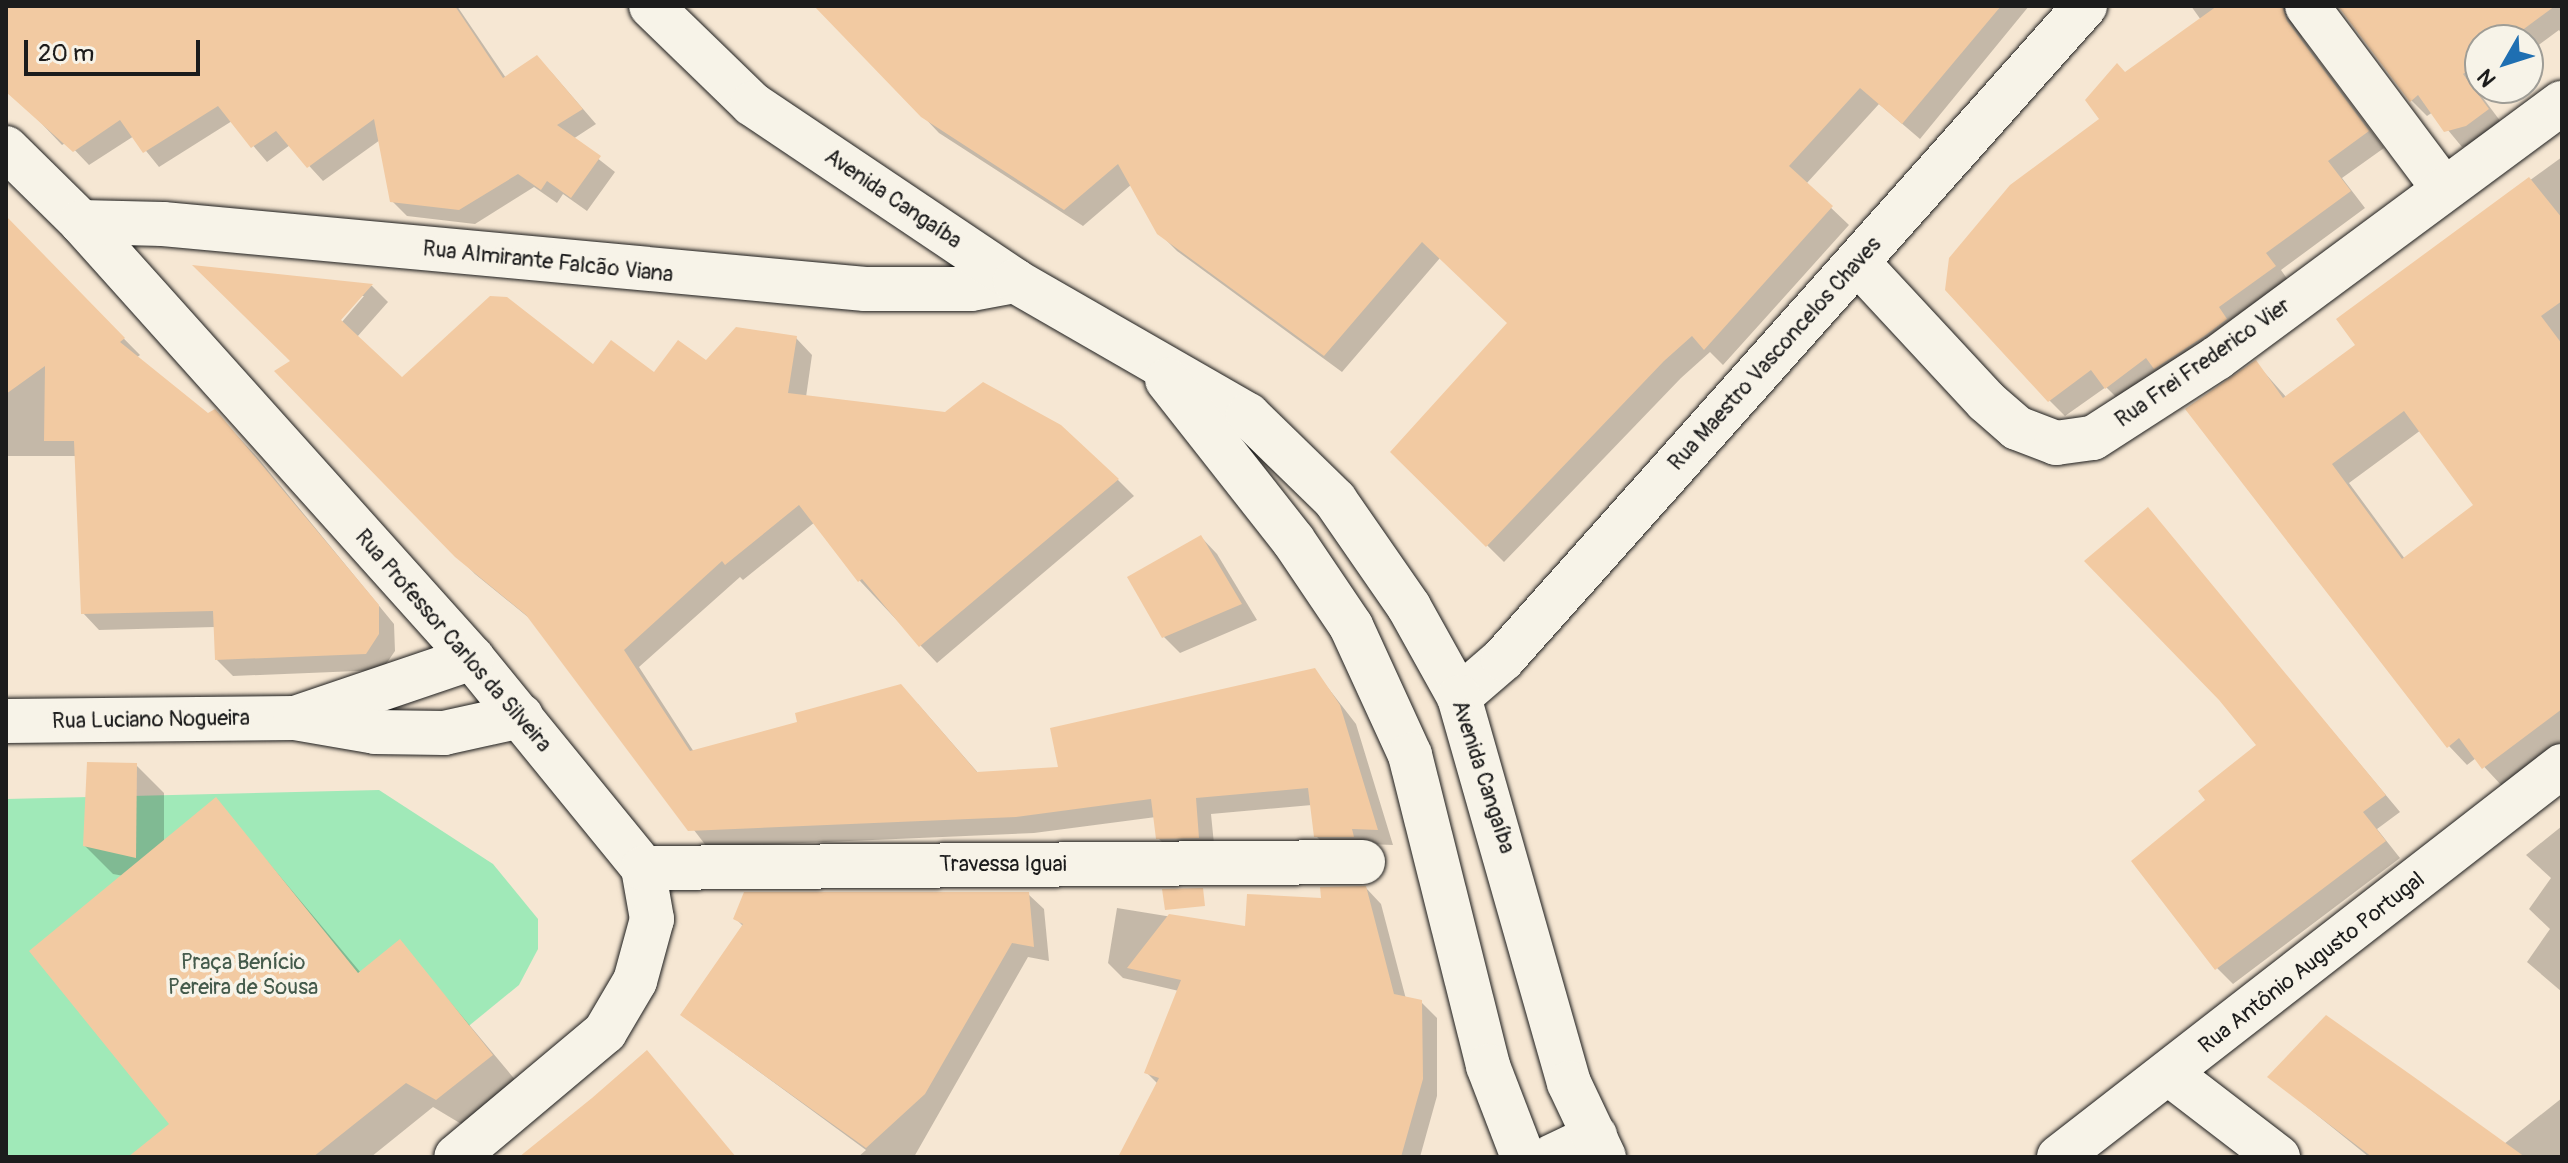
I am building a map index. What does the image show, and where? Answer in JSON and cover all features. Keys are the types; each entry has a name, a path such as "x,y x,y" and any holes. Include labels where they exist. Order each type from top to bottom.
{"street":[{"name":"Avenida Cangaíba","path":"651,6 752,104 1015,281 1156,366 1248,415 1335,500 1409,607 1459,697 1569,1083 1600,1146"},
{"name":"Rua Maestro Vasconcelos Chaves","path":"1459,697 1503,659 2085,6"},
{"path":"2307,6 2443,188"},
{"name":"Rua Frei Frederico Vier","path":"1857,262 1986,401 2017,428 2056,443 2093,438 2217,358 2562,103"},
{"name":"Rua Professor Carlos da Silveira","path":"6,148 81,222 472,658 643,868 652,919 635,981 605,1032 456,1157"},
{"name":"Rua Almirante Falcão Viana","path":"81,222 163,224 851,288 971,289 1015,281"},
{"name":"Avenida Cangaíba","path":"1156,366 1293,540 1358,640 1410,755 1488,1066 1523,1157"},
{"name":"Rua Luciano Nogueira","path":"295,718 472,658"},
{"name":"Rua Luciano Nogueira","path":"6,721 295,718 375,732 444,733 521,716"},
{"name":"Rua Antônio Augusto Portugal","path":"2059,1157 2171,1075 2562,766"},
{"name":"Travessa Iguai","path":"643,868 1363,862"},
{"path":"2171,1075 2278,1157"},
{"path":"1551,1157 1600,1146"}],"green space":[{"name":"Praça Benício Pereira de Sousa","path":"379,790 493,864 538,919 538,949 519,985 308,1157 6,1157 6,799"}],"building":[{"path":"6,6 455,6 503,78 537,55 583,109 557,125 601,156 571,198 547,181 541,190 518,174 459,210 390,202 374,119 307,168 276,131 251,148 218,106 143,153 120,120 73,152 6,92"},
{"path":"814,6 2001,6 1902,124 1860,88 1789,166 1833,206 1704,350 1692,336 1664,361 1486,547 1390,452 1507,323 1422,242 1324,356 1157,234 1118,164 1064,210 921,117"},
{"path":"2217,6 2282,6 2287,21 2369,131 2328,161 2351,191 2266,253 2276,266 2219,307 2227,319 2203,337 2154,369 2146,358 2105,389 2091,370 2048,402 1945,290 1949,258 2010,185 2099,119 2085,100 2117,63 2125,72"},
{"path":"2338,6 2555,6 2531,24 2464,24 2464,104 2485,104 2489,109 2466,126 2444,132 2418,95 2410,102"},
{"path":"2529,177 2562,218 2562,301 2541,316 2562,344 2562,709 2482,769 2459,738 2447,748 2185,409 2256,360 2283,398 2355,345 2336,319","holes":["2404,411 2473,505 2402,559 2332,464"]},
{"path":"6,216 125,338 120,342 208,413 215,409 379,605 379,634 366,654 215,660 213,611 81,614 74,441 44,441 45,366 6,394"},
{"path":"192,265 373,284 341,320 402,377 490,296 507,297 593,364 611,340 654,372 678,340 706,360 736,327 797,336 788,393 945,412 983,382 1061,425 1119,479 919,647 862,579 858,582 799,505 725,565 722,561 624,650 690,751 797,722 795,713 901,684 977,772 1058,767 1050,728 1315,668 1340,705 1378,830 1352,829 1354,837 1314,837 1308,788 1196,798 1199,838 1156,839 1151,799 1016,817 688,831 526,615 455,557 274,371 290,361"},
{"path":"2148,507 2386,795 2363,812 2386,841 2215,970 2131,861 2205,800 2198,791 2256,745 2219,700 2084,561"},
{"path":"1201,535 1242,604 1162,638 1127,577"},
{"path":"87,762 137,763 136,858 83,846"},
{"path":"216,797 358,973 400,939 493,1055 436,1100 406,1083 313,1157 128,1157 169,1124 29,951"},
{"path":"1366,886 1394,994 1422,1000 1423,1079 1401,1157 1118,1157 1159,1078 1144,1073 1181,980 1127,968 1169,914 1245,926 1247,894 1321,898 1320,887"},
{"path":"1203,888 1205,906 1165,910 1162,889"},
{"path":"744,892 1029,892 1034,947 1012,943 925,1094 866,1148 680,1015 743,924 733,919"},
{"path":"2326,1015 2525,1157 2372,1157 2267,1077"},
{"path":"647,1050 736,1157 519,1157 592,1098"}]}
